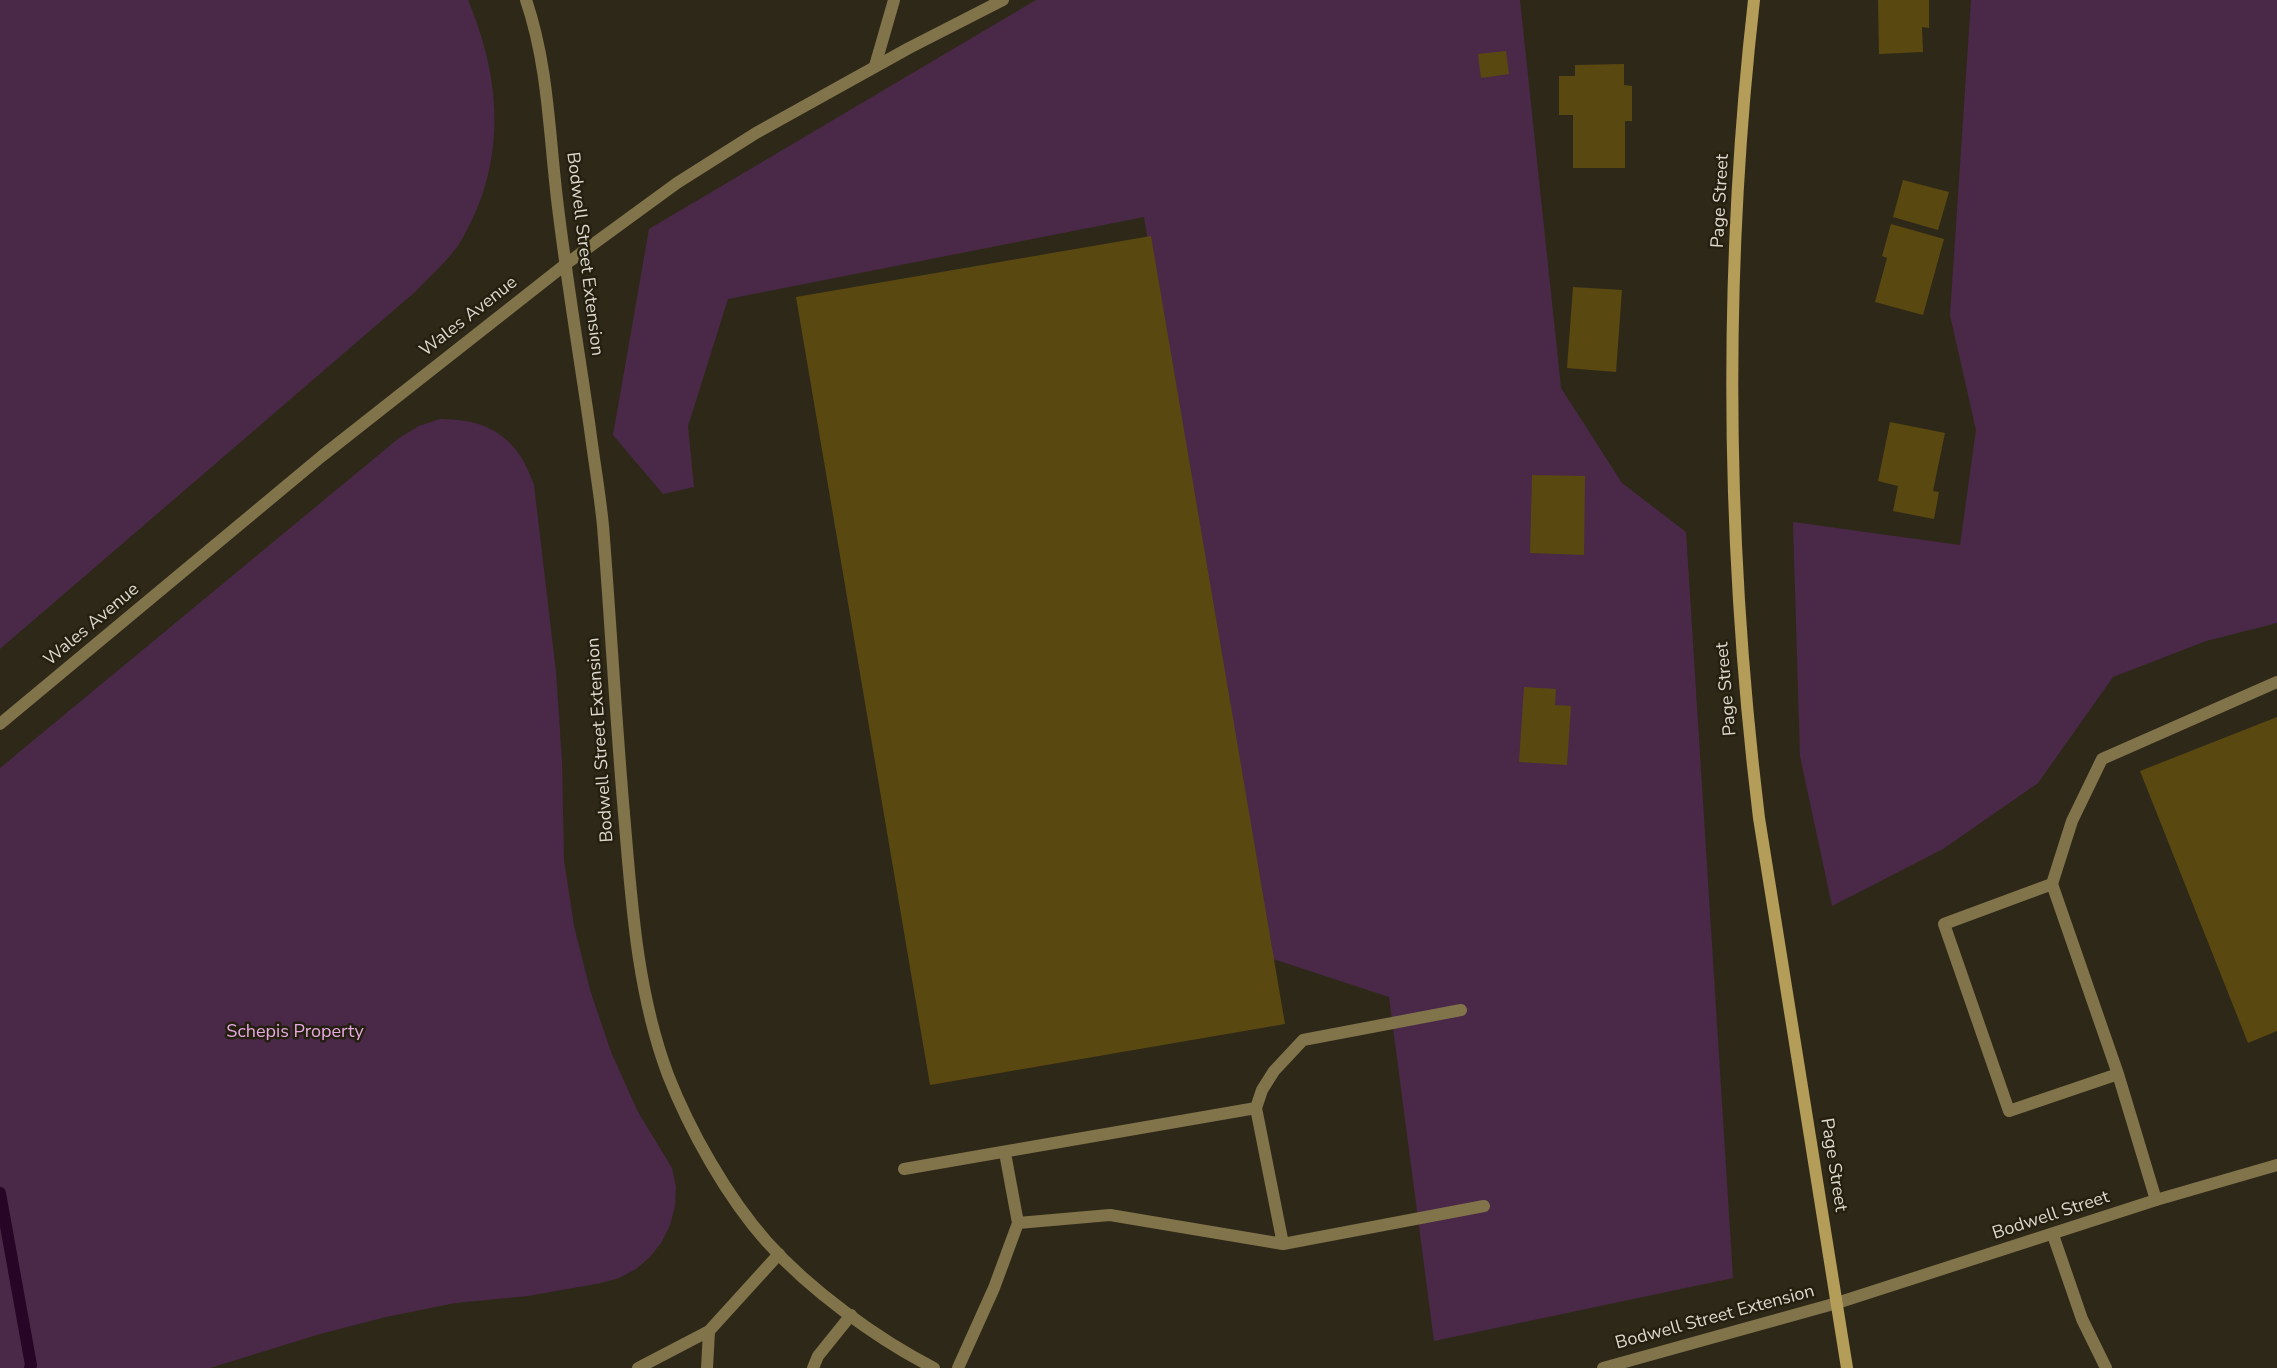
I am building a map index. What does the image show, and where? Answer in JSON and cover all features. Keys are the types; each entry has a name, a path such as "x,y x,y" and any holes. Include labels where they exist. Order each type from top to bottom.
{"main road":[{"name":"Page Street","path":"1754,0 1742,135 1733,367 1732,473 1741,637 1749,739 1759,818 1848,1368"}],"street":[{"name":"Bodwell Street Extension","path":"526,0 534,23 550,113 557,198 602,520 631,897 639,963 647,1003 668,1073 682,1107 722,1182 767,1242 801,1275 851,1316 910,1356 934,1368"},
{"path":"875,66 894,0"},
{"name":"Wales Avenue","path":"0,724 322,456 566,264 677,183 756,133 875,66 1003,0"},
{"path":"2156,1200 2118,1074 2052,884 2072,821 2102,759 2277,682"},
{"path":"2052,884 1944,924 2009,1111 2118,1074"},
{"path":"1283,1244 1256,1108 1262,1090 1274,1071 1303,1040 1461,1010"},
{"path":"904,1169 1256,1108"},
{"path":"958,1368 994,1288 1018,1223 1005,1153"},
{"name":"Bodwell Street","path":"1837,1303 2156,1200 2277,1165"},
{"path":"1018,1223 1110,1215 1283,1244 1484,1206"},
{"path":"2053,1235 2082,1319 2106,1368"},
{"path":"638,1368 709,1330 780,1254"},
{"name":"Bodwell Street Extension","path":"1603,1368 1837,1303"},
{"path":"813,1368 818,1356 851,1316"},
{"path":"707,1368 709,1330"}],"green space":[{"path":"0,0 468,0 488,61 493,91 494,122 492,152 486,182 476,212 461,241 445,261 415,292 0,649"},
{"path":"1036,0 1520,0 1561,388 1622,483 1686,532 1733,1278 1434,1341 1389,997 1267,957 1144,217 728,299 688,426 694,487 663,494 613,435 649,229"},
{"path":"1971,0 2277,0 2277,623 2206,641 2113,677 2038,783 1943,849 1832,906 1800,756 1793,522 1960,545 1976,430 1950,315"},
{"name":"Schepis Property","path":"440,419 474,423 500,434 520,455 534,485 556,672 562,761 564,860 574,926 590,990 611,1052 638,1112 672,1168 676,1187 675,1206 670,1225 661,1243 650,1257 636,1269 619,1278 528,1296 455,1303 386,1317 320,1334 210,1368 0,1368 0,768 399,438 419,426"}],"building":[{"path":"1878,0 1929,0 1929,28 1922,27 1923,52 1879,54"},
{"path":"1506,51 1509,74 1481,78 1478,54"},
{"path":"1624,64 1624,85 1632,86 1632,121 1625,121 1625,168 1573,168 1573,115 1559,115 1559,76 1575,76 1575,65"},
{"path":"1903,180 1949,192 1938,230 1893,217"},
{"path":"1891,224 1944,239 1923,315 1875,302 1887,258 1882,256"},
{"path":"1151,236 1285,1024 930,1085 796,297"},
{"path":"1573,287 1622,290 1616,372 1567,368"},
{"path":"1890,422 1945,433 1933,491 1939,492 1934,519 1893,511 1898,486 1878,481"},
{"path":"1532,475 1585,476 1584,555 1530,553"},
{"path":"1524,687 1556,689 1555,705 1571,706 1567,765 1519,762"},
{"path":"2277,717 2277,1031 2248,1043 2140,771"}],"waterway":[{"path":"0,1193 30,1368"}]}
